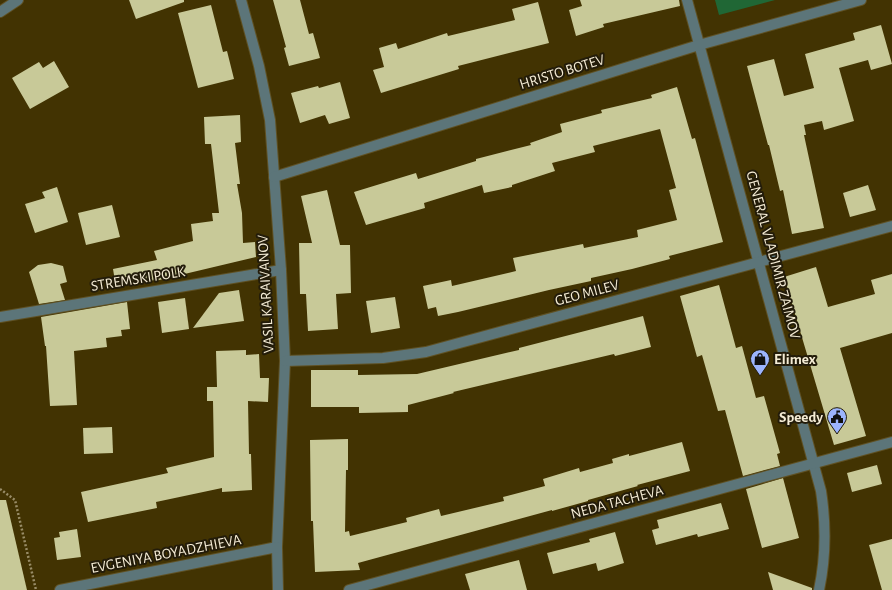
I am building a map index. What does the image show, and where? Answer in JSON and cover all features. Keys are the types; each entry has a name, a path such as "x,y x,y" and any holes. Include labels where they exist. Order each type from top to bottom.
{"street":[{"path":"0,12 18,0"},
{"name":"VASIL KARAIVANOV","path":"241,0 259,66 270,120 281,270 285,361 277,547 278,590"},
{"name":"GENERAL VLADIMIR ZAIMOV","path":"687,0 815,464 824,513 825,540 823,572 819,590"},
{"name":"HRISTO BOTEV","path":"274,177 699,45 861,0"},
{"name":"GEO MILEV","path":"285,361 382,358 426,352 892,226"},
{"name":"STREMSKI POLK","path":"0,317 281,270"},
{"name":"NEDA TACHEVA","path":"349,590 892,442"},
{"name":"EVGENIYA BOYADZHIEVA","path":"60,590 277,547"}],"path":[{"path":"0,489 15,500 36,590"}],"green space":[{"path":"715,0 775,0 719,15"}],"building":[{"path":"129,0 184,0 184,2 136,19"},
{"path":"273,0 300,0 309,34 313,33 320,58 289,66 284,48 286,47"},
{"path":"580,0 679,0 680,6 603,24 604,27 576,36 569,10 582,6"},
{"path":"538,2 549,43 458,66 459,69 381,93 373,70 384,67 379,48 396,43 398,49 447,33 448,36 515,20 512,9"},
{"path":"211,5 223,52 227,51 234,79 198,88 178,13"},
{"path":"881,25 892,64 871,70 868,60 839,68 854,121 824,130 822,121 804,125 806,135 804,135 824,228 792,234 783,190 780,191 747,66 774,59 784,96 814,88 805,54 855,40 853,33"},
{"path":"54,61 69,87 30,109 12,78 39,62 43,68"},
{"path":"340,82 350,118 329,124 325,115 300,123 291,93 318,86 319,88"},
{"path":"677,87 692,139 695,138 723,242 669,256 670,259 591,278 591,281 458,312 438,316 436,307 428,309 423,286 451,280 452,286 516,271 513,258 583,244 584,248 638,237 637,230 677,220 669,190 676,188 660,129 593,146 595,152 552,163 555,171 512,185 512,187 484,193 482,185 424,203 425,208 366,225 354,192 416,173 418,179 476,161 476,159 531,145 530,143 562,132 560,124 602,113 601,110 652,98 651,95"},
{"path":"240,115 241,142 235,143 240,184 237,184 242,213 243,243 255,242 256,257 155,281 116,287 113,269 157,260 154,251 193,241 191,224 213,221 212,213 219,213 211,144 205,144 204,117"},
{"path":"868,185 876,210 850,217 843,193"},
{"path":"57,187 68,222 35,233 25,204 45,198 42,192"},
{"path":"327,190 340,245 350,245 351,293 336,294 338,329 308,331 306,294 300,294 299,243 312,243 301,196"},
{"path":"112,205 120,237 86,245 78,213"},
{"path":"51,263 63,266 67,282 60,284 65,300 39,304 29,272 38,265"},
{"path":"816,267 828,307 875,294 871,280 892,274 892,333 840,348 866,436 834,445 784,277"},
{"path":"719,285 736,348 742,346 756,398 764,396 780,453 777,454 780,466 743,476 725,410 718,411 702,355 697,357 680,296"},
{"path":"239,290 244,321 193,328 219,293"},
{"path":"395,297 400,328 371,333 366,301"},
{"path":"185,298 189,329 162,333 158,302"},
{"path":"127,302 130,329 121,330 122,336 106,338 107,347 74,351 77,405 50,406 46,346 41,317"},
{"path":"643,316 651,347 615,356 614,354 453,392 454,393 408,405 408,412 359,413 359,407 311,407 311,370 358,370 358,375 417,374 519,350 519,348"},
{"path":"246,350 246,355 259,354 260,378 269,378 268,402 248,401 249,454 251,454 252,490 222,492 222,488 156,502 157,508 88,522 81,492 168,473 166,468 214,457 213,401 207,401 207,387 217,387 216,351"},
{"path":"112,427 113,453 84,454 83,428"},
{"path":"348,439 345,532 349,531 350,536 407,522 406,518 439,509 441,516 504,501 503,497 545,486 543,479 579,468 580,472 613,463 612,459 629,454 629,456 682,442 690,471 637,485 638,486 552,511 358,563 360,570 315,572 313,521 311,521 310,440"},
{"path":"877,465 882,484 852,492 847,473"},
{"path":"783,478 799,538 762,548 746,489"},
{"path":"0,500 6,500 27,590 0,590"},
{"path":"721,503 729,529 698,537 697,534 656,545 652,530 659,528 657,520"},
{"path":"77,529 81,557 57,560 54,538 60,537 59,532"},
{"path":"615,532 624,563 598,571 596,563 553,574 547,553 590,542 589,539"},
{"path":"892,539 892,590 882,590 869,545"},
{"path":"519,560 527,590 470,590 465,574"},
{"path":"768,572 812,588 812,590 773,590"}],"place":[{"name":"Elimex","path":"760,376"},
{"name":"Speedy","path":"837,434"}]}
